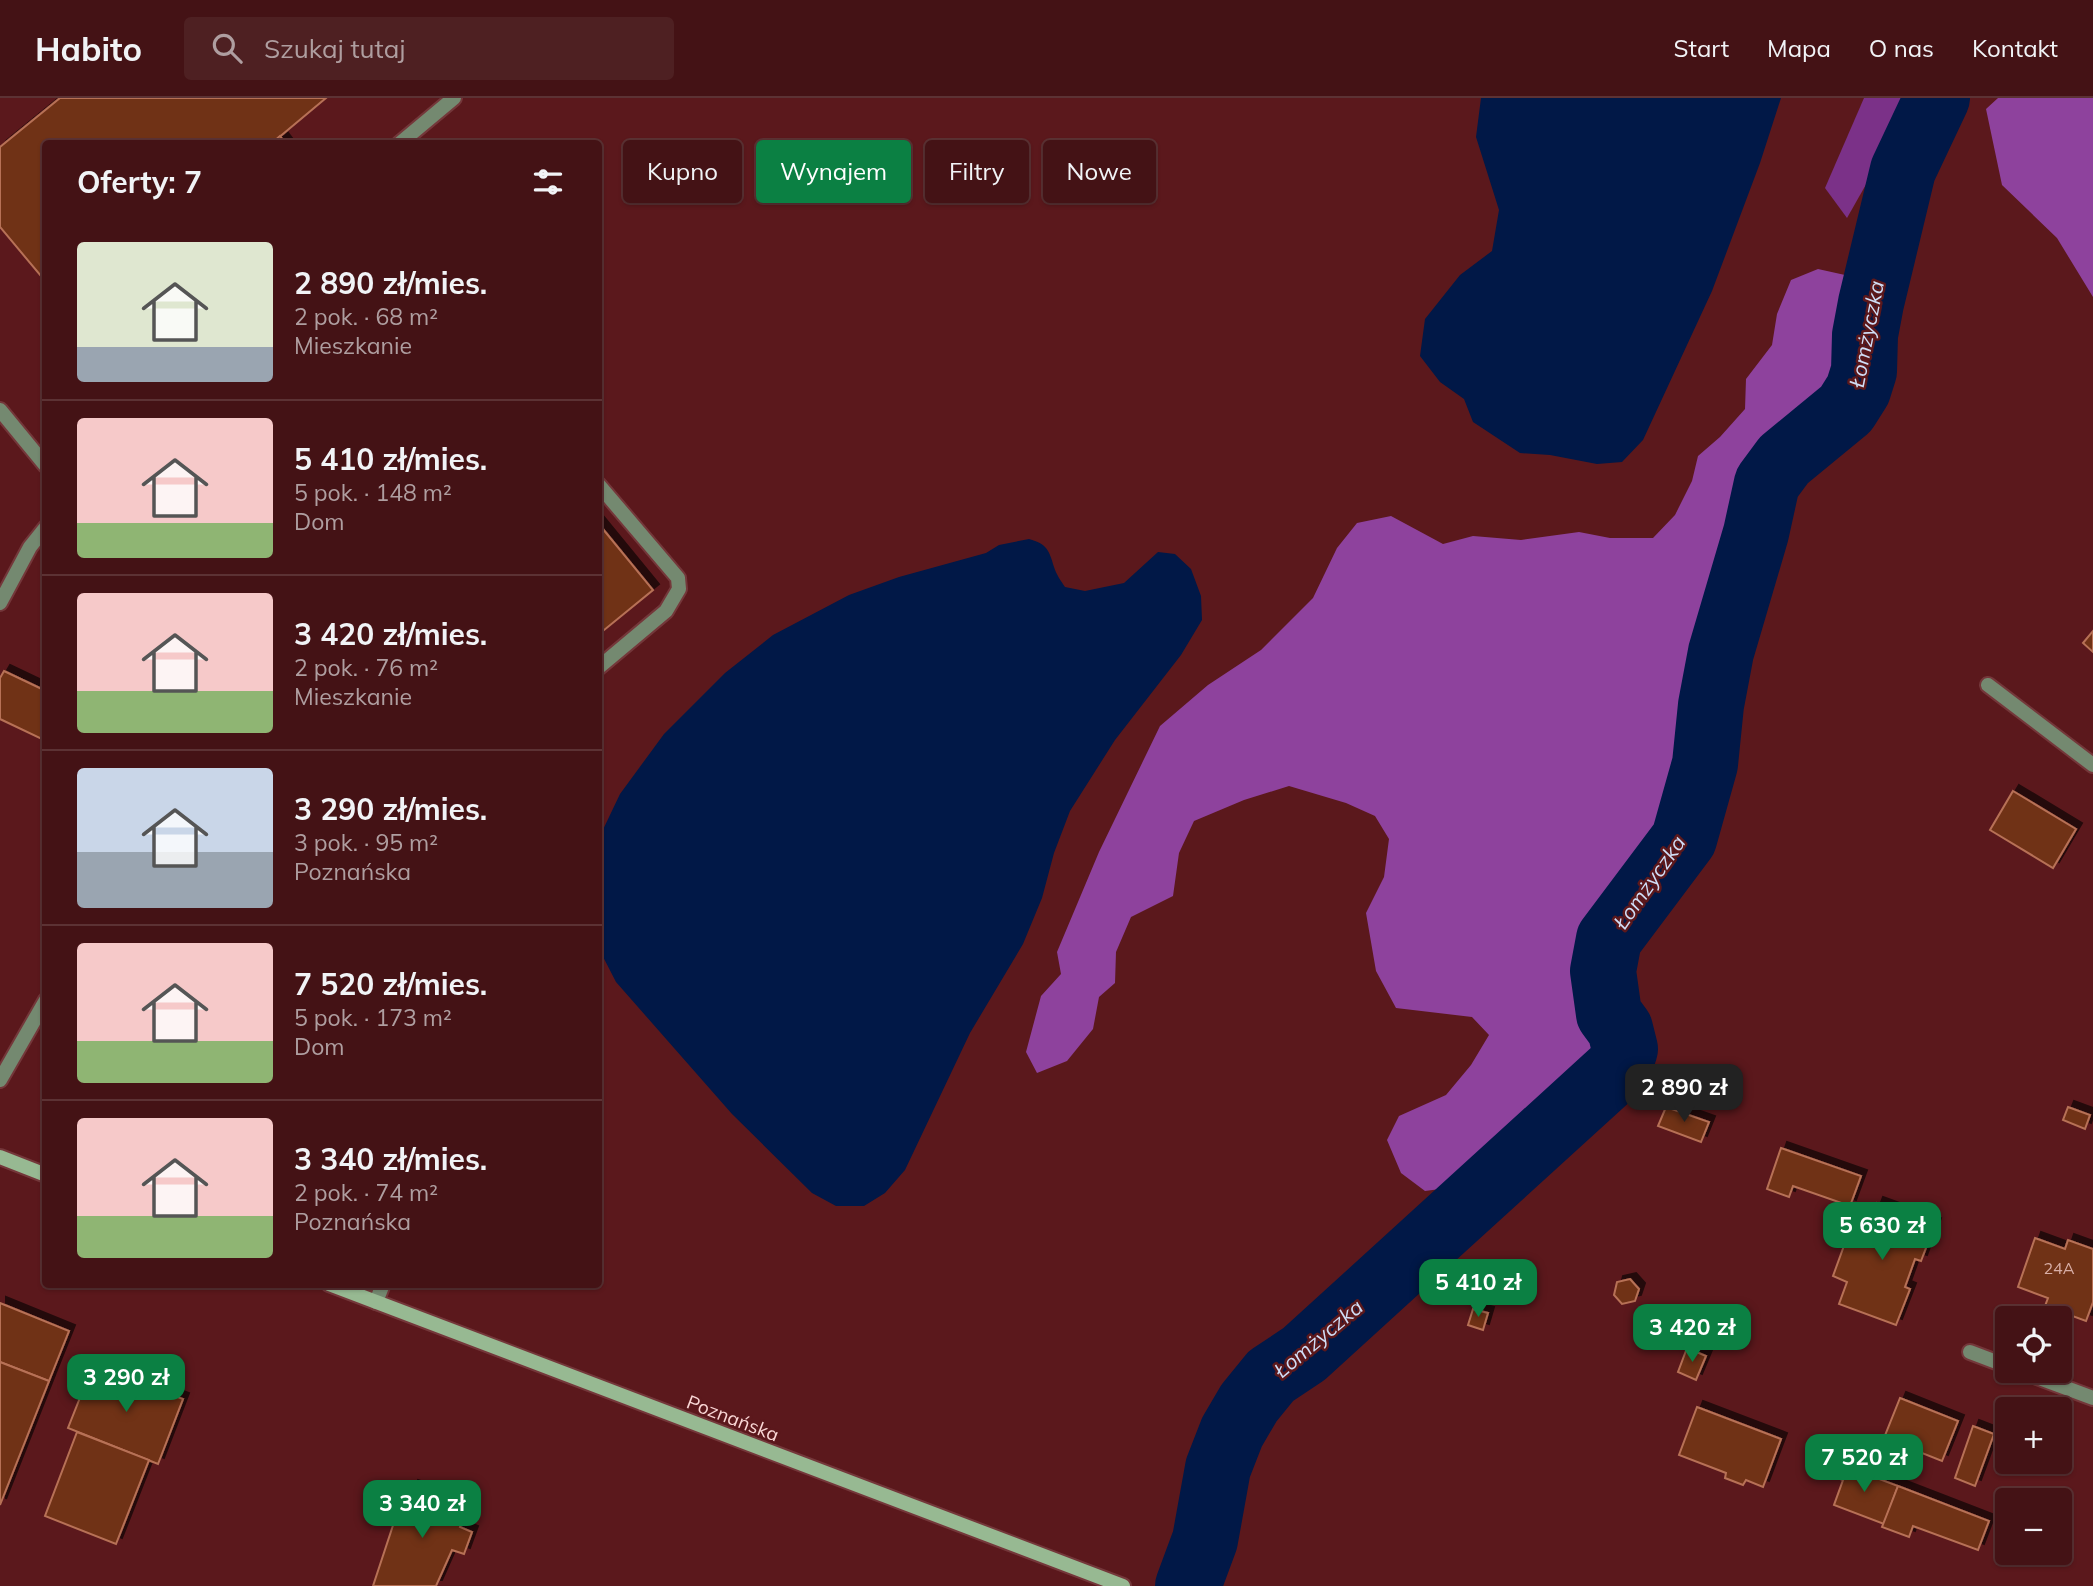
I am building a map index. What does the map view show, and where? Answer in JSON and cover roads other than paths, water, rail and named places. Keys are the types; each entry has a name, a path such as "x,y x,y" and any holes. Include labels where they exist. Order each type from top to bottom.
{"main road":[{"path":"0,1157 42,1173"},
{"name":"Poznańska","path":"340,1288 1123,1586"}],"street":[{"path":"404,140 454,98"},
{"path":"0,410 42,461"},
{"path":"602,489 678,578 679,589 674,603 666,611 602,665"},
{"path":"0,603 30,547 42,532"},
{"path":"1988,685 2093,765"},
{"path":"0,1080 42,1007"},
{"path":"376,1303 382,1288"},
{"path":"1970,1352 1995,1361"},
{"path":"2053,1383 2093,1398"}],"water":[{"path":"1481,98 1781,98 1760,163 1712,291 1643,440 1622,462 1597,464 1550,455 1520,453 1473,422 1464,399 1440,382 1420,356 1425,319 1460,275 1492,251 1499,210 1476,137"},
{"path":"1029,539 1040,543 1051,556 1065,587 1085,591 1124,583 1158,552 1175,554 1191,569 1201,596 1202,620 1181,655 1115,740 1070,811 1054,853 1042,898 1023,944 970,1033 905,1170 885,1193 864,1206 836,1206 812,1193 732,1114 616,982 602,955 602,832 620,794 664,734 725,673 773,635 849,595 899,577 986,553 999,545"}],"waterway":[{"name":"Łomżyczka","path":"1188,1586 1205,1540 1218,1468 1232,1432 1249,1403 1271,1376 1304,1354 1619,1067 1625,1049 1620,1029 1609,1014 1603,971 1609,939 1684,839 1705,764 1711,705 1721,652 1756,533 1767,483 1784,460 1846,409 1858,390 1864,371 1865,335 1871,303 1903,170 1937,98"}]}
